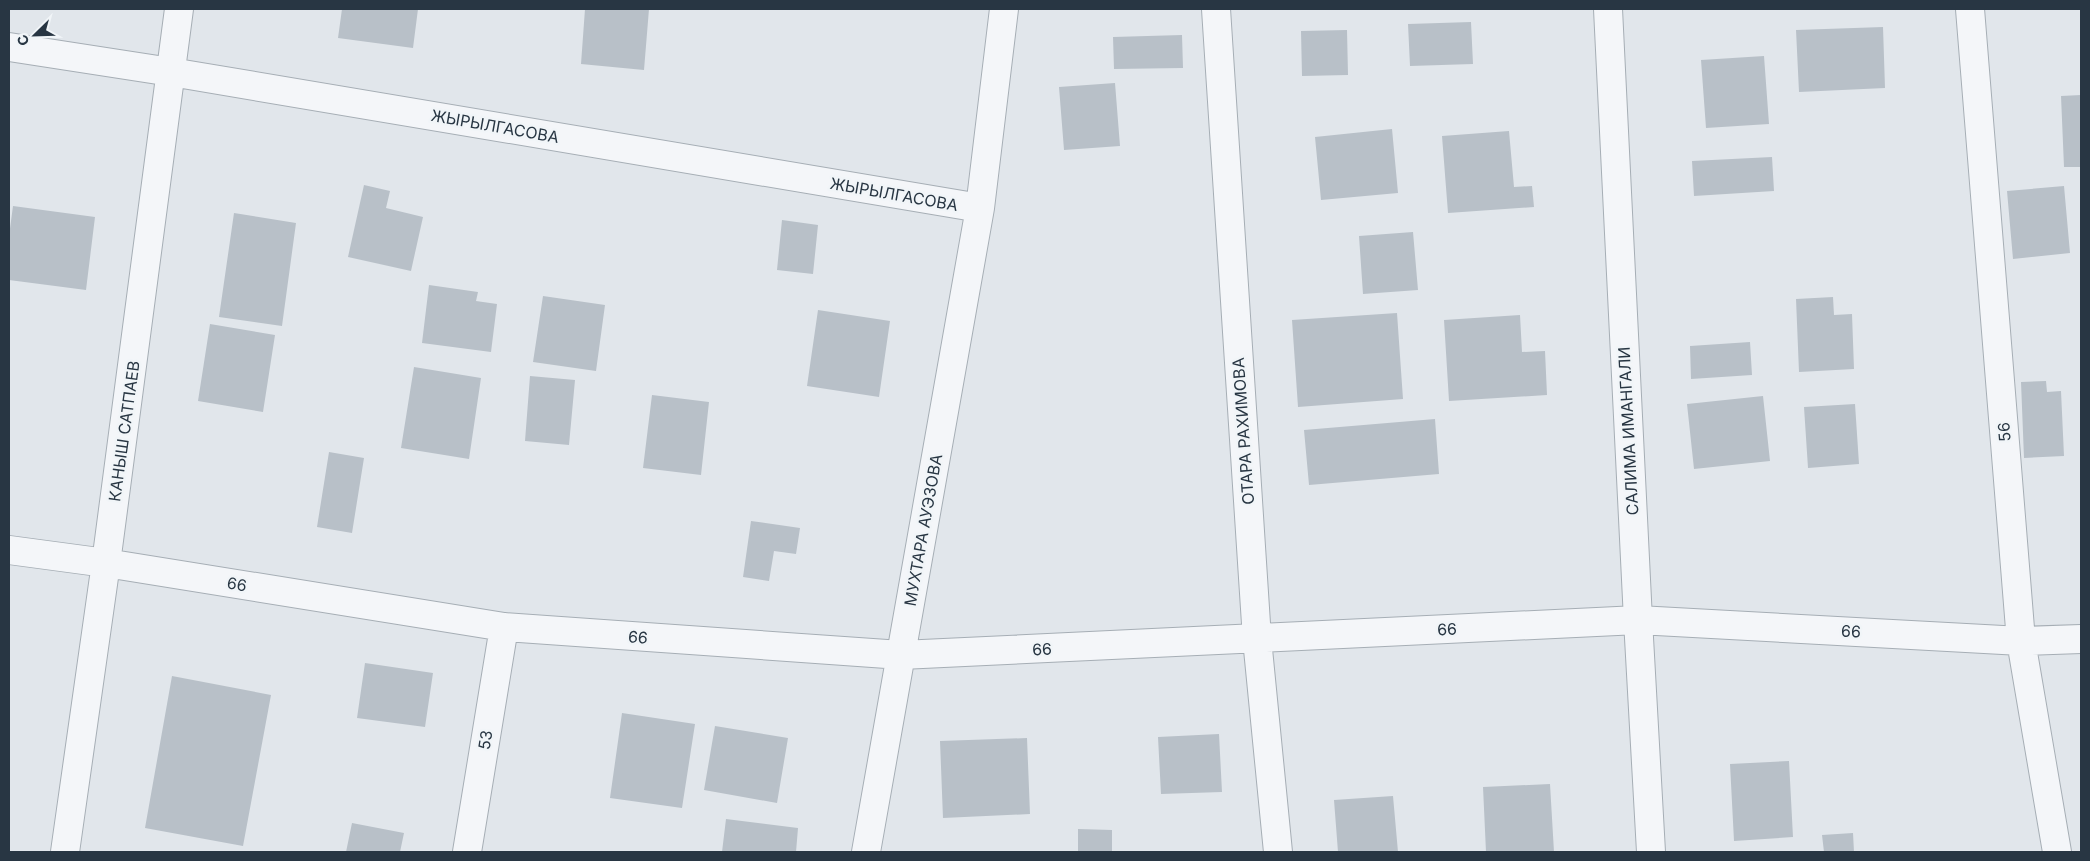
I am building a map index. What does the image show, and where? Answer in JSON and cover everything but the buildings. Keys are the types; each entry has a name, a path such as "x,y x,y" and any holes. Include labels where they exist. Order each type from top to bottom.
{"street":[{"name":"КАНЫШ САТПАЕВ","path":"64,852 106,563 179,9"},
{"name":"МУХТАРА АУЭЗОВА","path":"866,852 980,208 1004,9"},
{"name":"ОТАРА РАХИМОВА","path":"1216,9 1257,639 1278,852"},
{"name":"САЛИМА ИМАНГАЛИ","path":"1608,9 1651,852"},
{"name":"56","path":"1970,9 2021,640 2057,852"},
{"name":"ЖЫРЫЛГАСОВА","path":"9,47 171,72 980,208"},
{"name":"66","path":"9,550 106,563 504,627 901,655 1638,620 2021,640 2081,638"},
{"name":"53","path":"467,852 504,627"}]}
